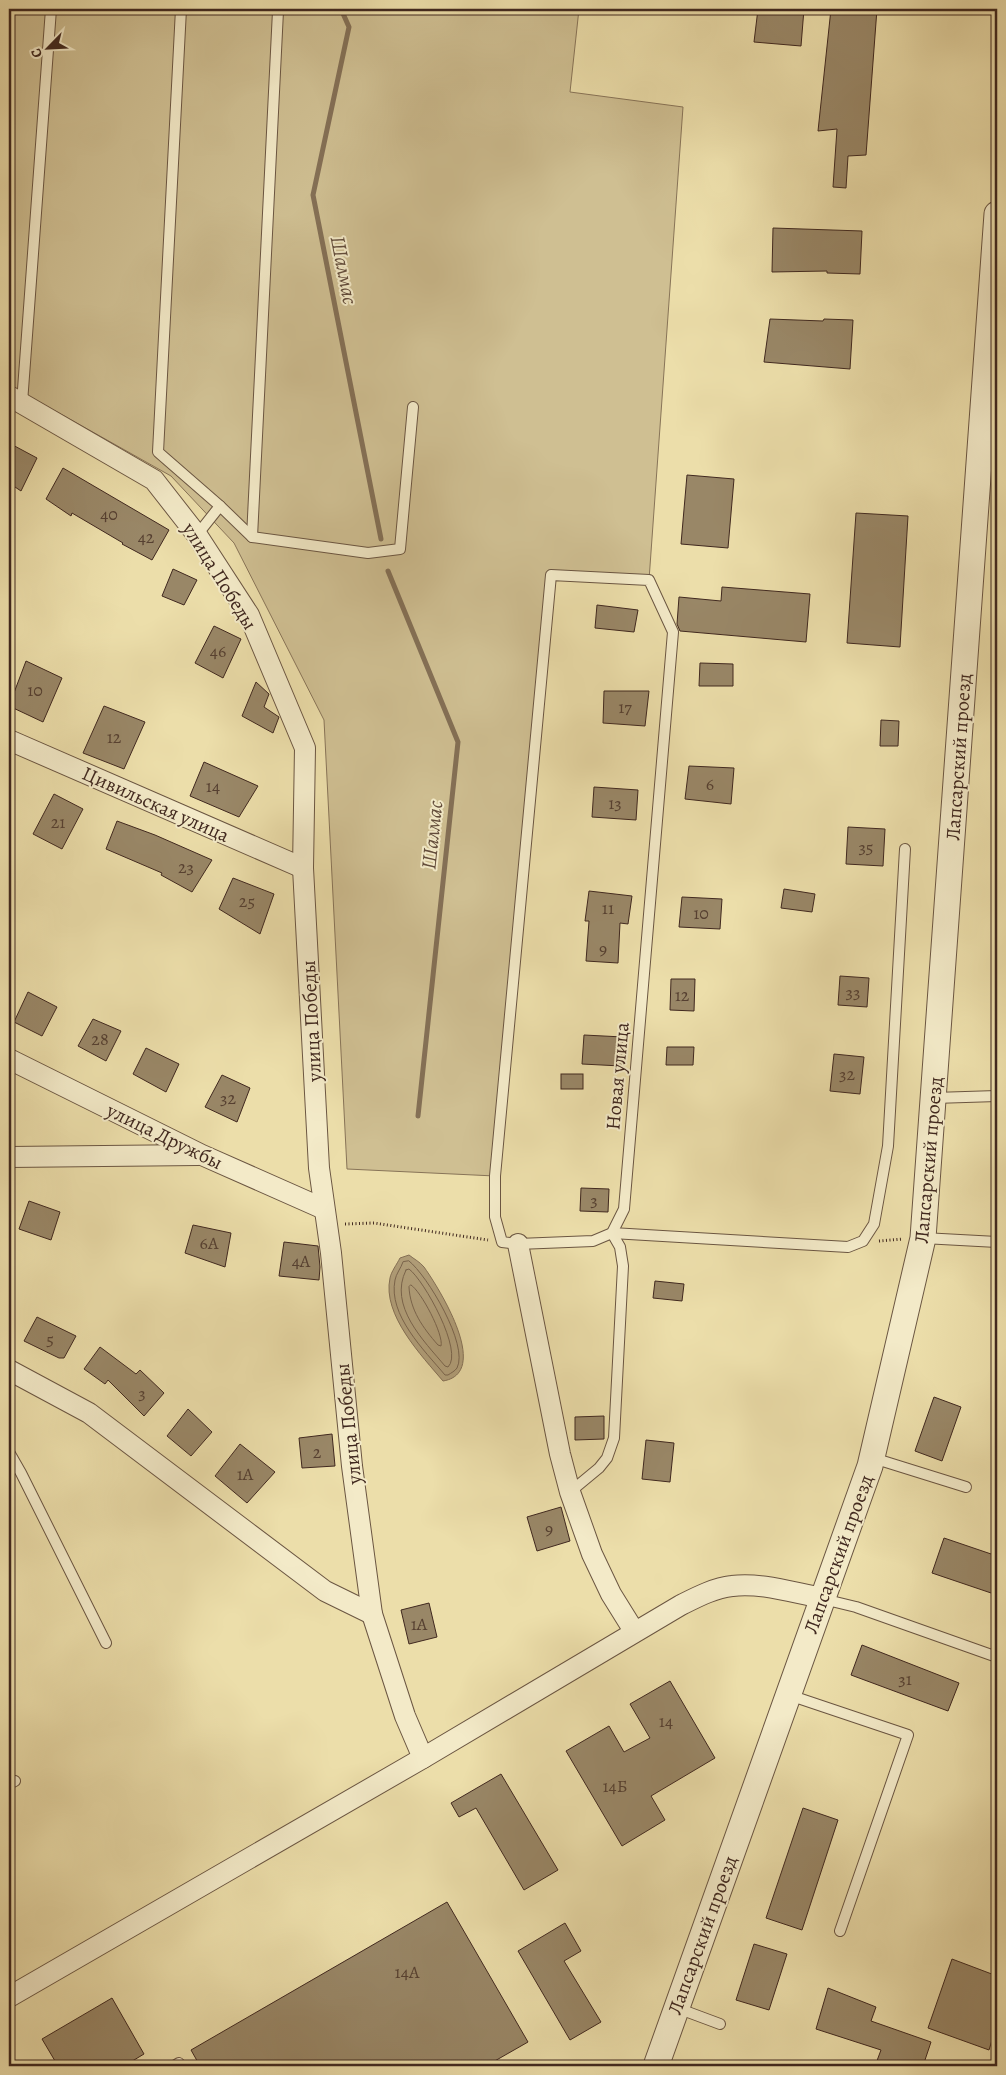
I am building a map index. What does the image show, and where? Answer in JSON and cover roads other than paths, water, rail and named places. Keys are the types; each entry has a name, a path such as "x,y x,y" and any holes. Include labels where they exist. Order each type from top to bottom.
{"street":[{"name":"Лапсарский проезд","path":"656,2066 872,1458 924,1238 990,404 997,214"},
{"name":"улица Победы","path":"16,400 154,480 197,535 249,615 305,748 303,868 319,1168 352,1466 372,1614 405,1716 423,1758"},
{"name":"Цивильская улица","path":"9,740 303,868"},
{"name":"улица Дружбы","path":"9,1059 325,1217"},
{"path":"9,1158 202,1155"},
{"path":"510,1243 570,1492 592,1554 611,1594 634,1631"},
{"path":"9,1370 89,1413 325,1591 372,1614"},
{"path":"9,1997 423,1758 634,1631 681,1605 711,1591 733,1586 770,1588 822,1598"}],"lane":[{"path":"16,400 51,9"},
{"path":"181,9 158,452 220,506 252,537 368,553 400,549 413,407"},
{"path":"252,537 278,11"},
{"path":"197,535 220,506"},
{"name":"Новая улица","path":"510,1243 495,1217 495,1176 551,575 649,580 673,632 624,1209 612,1233"},
{"path":"510,1243 593,1241 612,1233 848,1247 863,1242 874,1224 888,1146 905,849"},
{"path":"934,1098 997,1096"},
{"path":"570,1492 599,1468 606,1458 614,1438 623,1266 620,1247 612,1233"},
{"path":"924,1238 997,1242"},
{"path":"9,1452 106,1644"},
{"path":"872,1458 966,1487"},
{"path":"822,1598 856,1607 997,1657"},
{"path":"788,1695 908,1735 840,1931"},
{"path":"676,2008 720,2024"},
{"path":"174,2066 179,2063 181,2066"}],"water":[{"path":"409,1255 424,1267 450,1310 458,1329 463,1363 457,1375 443,1381 406,1334 392,1306 389,1292 390,1278 400,1258"}],"waterway":[{"name":"Шалмас","path":"341,9 349,27 313,195 381,539"},
{"name":"Шалмас","path":"388,571 458,742 418,1116"}]}
